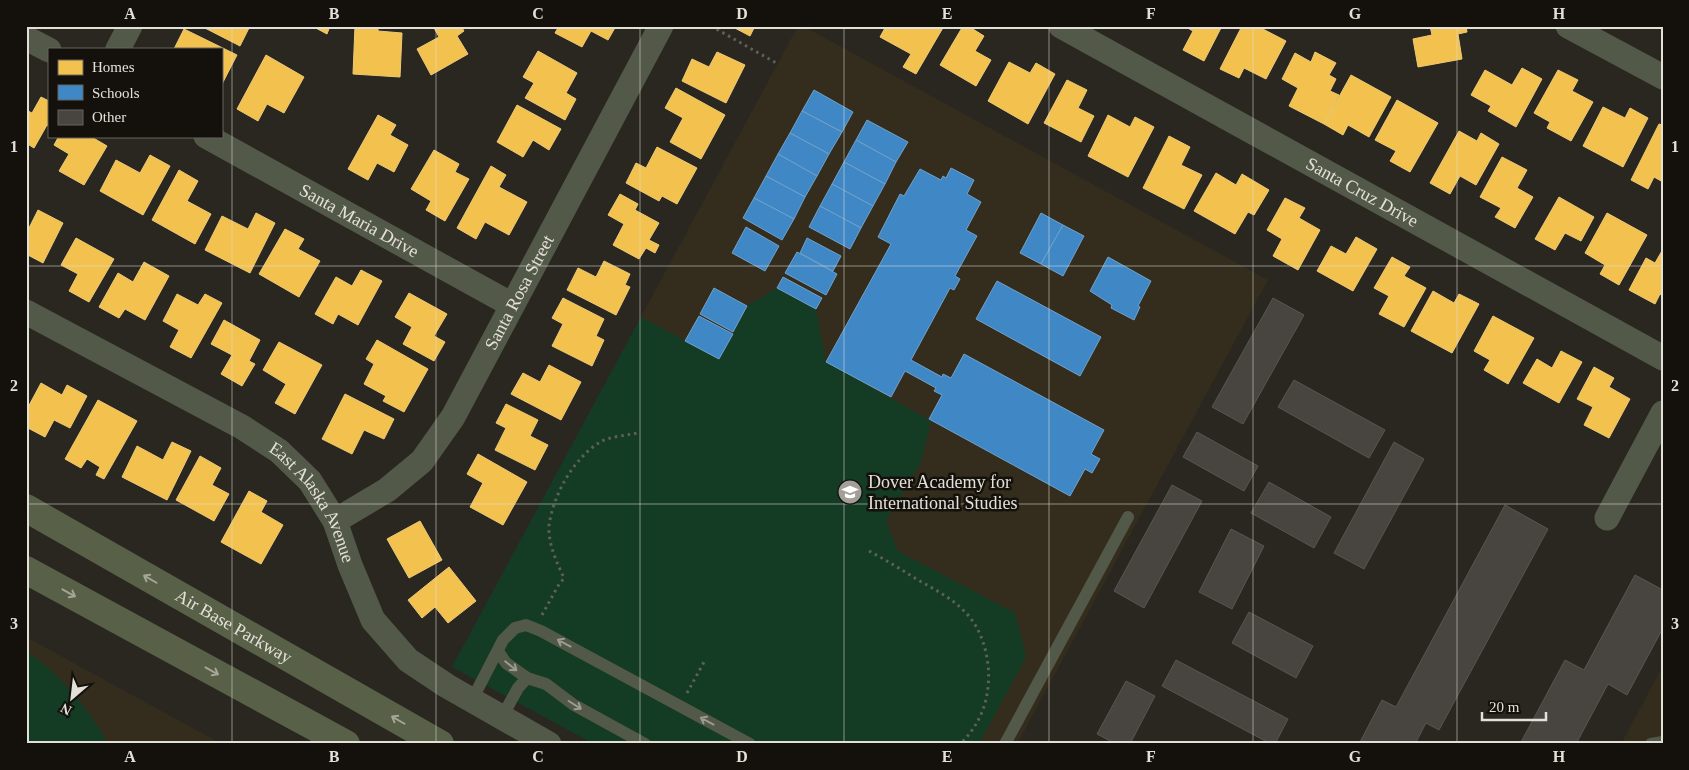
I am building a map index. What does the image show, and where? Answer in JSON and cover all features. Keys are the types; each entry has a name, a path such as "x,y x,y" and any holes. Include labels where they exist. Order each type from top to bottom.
{"main road":[{"name":"Air Base Parkway","path":"26,508 440,744"},
{"path":"26,570 346,744"}],"street":[{"path":"119,48 130,26"},
{"name":"Santa Rosa Street","path":"335,521 387,490 422,461 453,417 661,26"},
{"name":"Santa Cruz Drive","path":"1061,26 1663,358"},
{"path":"1568,26 1663,77"},
{"path":"26,38 48,49"},
{"name":"Santa Maria Drive","path":"210,138 512,305"},
{"name":"East Alaska Avenue","path":"26,312 242,428 279,450 310,481 335,521 372,620 408,660 447,686 549,744"},
{"path":"1607,518 1663,413"}],"lane":[{"path":"1005,744 1128,517"},
{"path":"472,700 503,640 515,628 526,625 541,631 750,744"},
{"path":"498,651 506,663 527,678 546,684 574,705 645,744"},
{"path":"502,717 518,688 527,678"},
{"path":"1651,744 1663,742"}],"path":[{"path":"711,26 778,64"},
{"path":"542,615 564,578 554,556 549,528 558,492 575,464 601,442 638,433"},
{"path":"869,551 947,597 964,611 977,627 985,649 990,673 988,692 982,713 975,727 960,744"},
{"path":"687,693 704,662"}],"shaded area":[{"name":"Dover Academy for International Studies","path":"798,26 803,26 1268,280 1017,744 594,744 452,667"},
{"path":"26,637 222,744 26,744"},
{"path":"1663,666 1663,744 1621,744"}],"green space":[{"path":"777,288 816,309 826,362 931,421 921,462 886,521 898,551 1015,613 1026,657 979,744 594,744 452,667 641,317 719,359 747,306"},
{"path":"26,652 38,659 73,693 93,719 108,744 26,744"}],"building: Homes":[{"path":"201,26 250,26 240,46"},
{"path":"312,26 330,26 327,34"},
{"path":"355,26 378,26 378,31 402,33 400,77 353,74"},
{"path":"433,26 461,26 464,31 457,36 468,54 431,75 417,49 439,37"},
{"path":"559,26 616,26 608,40 591,31 582,47 555,33"},
{"path":"731,26 755,26 750,36"},
{"path":"886,26 944,26 916,74 903,67 911,54 880,37"},
{"path":"963,26 968,26 984,36 975,51 991,60 976,86 940,65"},
{"path":"1184,26 1222,26 1204,61 1183,50 1193,31"},
{"path":"1242,26 1257,26 1286,41 1266,79 1244,68 1239,78 1220,69"},
{"path":"1430,26 1466,26 1467,32 1458,34 1462,59 1418,67 1413,39 1432,35"},
{"path":"184,29 237,55 222,84 222,48 174,48"},
{"path":"538,51 577,73 566,93 576,99 565,120 525,98 534,83 523,77"},
{"path":"717,52 745,65 726,103 682,81 692,59 709,67"},
{"path":"1315,52 1336,63 1329,75 1336,79 1330,91 1339,95 1324,124 1289,106 1298,88 1282,79 1295,53 1311,62"},
{"path":"266,55 304,77 284,113 267,104 258,121 237,109"},
{"path":"1009,62 1030,73 1036,63 1055,74 1028,124 988,101"},
{"path":"1522,68 1542,79 1516,127 1488,111 1491,106 1471,95 1485,70 1512,85"},
{"path":"1558,70 1578,80 1572,91 1593,102 1571,141 1547,128 1550,122 1534,113"},
{"path":"1351,75 1391,97 1369,137 1348,125 1343,135 1324,124"},
{"path":"1067,80 1087,90 1078,108 1094,116 1081,142 1044,123"},
{"path":"676,88 725,115 701,159 670,142 683,118 665,108"},
{"path":"41,97 48,100 48,126 34,148 26,143 26,110 32,113"},
{"path":"1397,100 1438,123 1410,172 1390,161 1396,151 1375,140"},
{"path":"517,105 561,129 549,150 533,140 523,157 497,142"},
{"path":"1603,107 1625,118 1630,108 1648,118 1623,167 1583,146"},
{"path":"378,115 396,125 390,135 408,145 394,172 377,163 368,180 348,169"},
{"path":"1108,115 1130,127 1135,117 1154,127 1128,177 1088,156"},
{"path":"1659,124 1663,125 1663,182 1654,177 1648,189 1631,180"},
{"path":"1459,131 1477,141 1481,133 1499,144 1476,185 1460,176 1450,194 1430,183"},
{"path":"1169,136 1190,147 1181,165 1202,175 1184,209 1143,188"},
{"path":"58,138 93,138 107,146 84,185 59,171 69,154 54,145"},
{"path":"657,147 697,168 677,204 662,196 659,201 626,183 636,163 646,168"},
{"path":"434,150 459,164 455,172 469,179 445,221 426,210 431,201 411,189"},
{"path":"150,155 170,166 143,215 100,191 116,160 140,173"},
{"path":"1502,157 1527,170 1517,188 1533,197 1515,228 1495,217 1501,208 1480,197"},
{"path":"491,166 506,175 499,187 527,202 509,235 485,222 476,239 457,228"},
{"path":"179,170 198,181 187,201 211,214 195,244 152,220"},
{"path":"1216,173 1236,185 1242,174 1269,190 1254,215 1248,212 1235,234 1194,211"},
{"path":"620,194 638,204 635,210 659,223 649,240 659,245 655,253 646,248 639,259 613,245 624,224 608,215"},
{"path":"1559,197 1594,217 1581,241 1565,233 1555,250 1535,239"},
{"path":"1285,198 1305,208 1299,218 1320,230 1298,270 1273,256 1282,239 1267,230"},
{"path":"38,210 63,223 43,263 26,254 26,226 29,228"},
{"path":"256,213 275,223 250,273 205,250 222,216 248,229"},
{"path":"1607,213 1647,235 1619,285 1600,274 1605,265 1585,253"},
{"path":"285,229 304,239 298,249 320,261 299,297 259,274"},
{"path":"1356,237 1377,249 1353,291 1317,271 1331,246 1346,254"},
{"path":"76,238 114,259 89,302 69,291 78,274 61,265"},
{"path":"1663,249 1663,296 1660,294 1655,304 1629,290 1646,258 1655,263"},
{"path":"1392,257 1410,267 1404,276 1426,288 1404,327 1379,314 1389,296 1374,288"},
{"path":"604,261 630,274 625,285 630,287 616,315 567,290 578,268 596,277"},
{"path":"144,262 169,276 145,320 125,309 119,318 99,307 118,273 133,282"},
{"path":"361,270 382,281 358,325 338,314 333,324 315,314 336,277 352,286"},
{"path":"1433,291 1454,303 1459,294 1479,304 1452,353 1411,331"},
{"path":"409,293 447,314 434,336 445,342 434,361 403,344 412,327 395,317"},
{"path":"177,294 198,305 205,294 222,303 191,358 170,347 179,330 163,321"},
{"path":"563,298 604,319 596,336 604,340 592,366 552,346 563,324 552,318"},
{"path":"1493,316 1534,338 1508,384 1484,370 1490,360 1474,351"},
{"path":"224,320 260,340 249,361 255,364 242,386 221,374 232,355 211,344"},
{"path":"377,340 428,369 404,412 383,401 386,396 364,384 374,364 366,359"},
{"path":"279,342 322,365 295,414 275,403 286,384 263,370"},
{"path":"1561,351 1582,362 1559,403 1523,383 1537,359 1552,368"},
{"path":"549,365 581,382 561,420 511,394 523,373 540,382"},
{"path":"1594,367 1614,378 1609,387 1630,399 1609,438 1584,425 1593,407 1577,399"},
{"path":"41,383 62,395 67,385 87,396 70,428 54,420 45,437 26,427 26,411"},
{"path":"345,394 394,419 384,439 364,430 352,454 322,439"},
{"path":"98,400 137,421 104,479 96,475 100,467 87,459 81,468 65,459"},
{"path":"506,404 538,420 530,436 548,445 535,470 495,450 506,428 496,423"},
{"path":"172,442 191,451 167,500 122,477 137,446 163,460"},
{"path":"478,454 527,482 503,525 470,507 483,483 467,474"},
{"path":"200,456 221,468 212,485 229,494 214,521 176,500"},
{"path":"249,491 267,501 261,512 283,525 261,564 221,542"},
{"path":"420,521 442,560 409,578 387,539"},
{"path":"449,567 476,601 448,623 435,607 422,618 408,600"}],"building: Schools":[{"path":"814,90 853,112 842,132 802,111"},
{"path":"802,111 842,132 829,154 790,133"},
{"path":"867,120 908,142 896,162 856,140"},
{"path":"790,133 829,154 817,176 778,154"},
{"path":"856,140 896,162 885,184 844,162"},
{"path":"778,154 817,176 805,197 766,176"},
{"path":"844,162 885,184 873,206 832,184"},
{"path":"951,168 974,180 967,194 981,202 966,230 977,236 955,276 960,279 954,290 950,288 911,360 942,377 943,374 951,378 964,354 1104,430 1091,454 1100,459 1092,473 1085,469 1070,496 929,419 942,395 934,391 936,388 905,371 891,397 826,362 891,244 878,237 900,194 904,196 920,169 941,180 943,176 946,178"},
{"path":"766,176 805,197 794,219 754,198"},
{"path":"832,184 873,206 861,228 820,206"},
{"path":"754,198 794,219 782,240 743,218"},
{"path":"820,206 861,228 850,249 809,227"},
{"path":"1041,213 1063,225 1041,264 1020,253"},
{"path":"1063,225 1084,236 1063,276 1041,264"},
{"path":"746,227 779,246 765,271 732,253"},
{"path":"807,238 841,256 833,271 800,253"},
{"path":"797,252 837,274 826,295 785,273"},
{"path":"1108,257 1151,281 1138,306 1140,307 1134,320 1111,308 1112,305 1090,291"},
{"path":"783,277 822,298 816,309 777,288"},
{"path":"997,281 1101,337 1080,376 976,319"},
{"path":"714,288 747,306 733,332 700,314"},
{"path":"699,316 733,334 719,359 685,341"}],"building: Other":[{"path":"1273,298 1304,315 1243,424 1212,407"},
{"path":"1294,380 1385,430 1369,458 1278,407"},
{"path":"1197,432 1258,466 1244,491 1183,457"},
{"path":"1394,442 1424,459 1364,569 1334,553"},
{"path":"1269,482 1331,517 1314,548 1251,513"},
{"path":"1172,485 1202,501 1144,608 1114,591"},
{"path":"1505,505 1548,529 1439,730 1426,723 1415,744 1359,744 1382,700 1396,707"},
{"path":"1231,529 1264,546 1232,609 1199,592"},
{"path":"1635,575 1663,590 1663,628 1627,695 1608,684 1576,744 1520,744 1565,660 1584,670"},
{"path":"1249,612 1313,646 1296,678 1232,643"},
{"path":"1176,660 1288,719 1275,744 1271,744 1162,686"},
{"path":"1126,681 1155,696 1130,744 1116,744 1097,734"}],"place":[{"name":"Dover Academy for International Studies","path":"850,492"}]}
